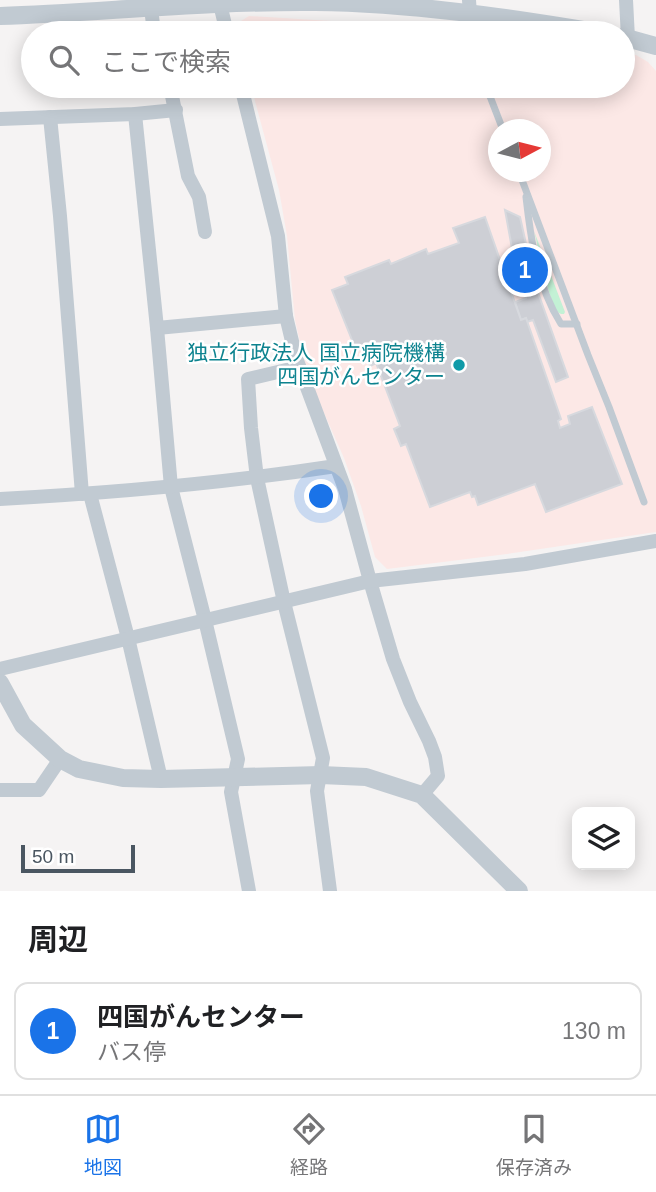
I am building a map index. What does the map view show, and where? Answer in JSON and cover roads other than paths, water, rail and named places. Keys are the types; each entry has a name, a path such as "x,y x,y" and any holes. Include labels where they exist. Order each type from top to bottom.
{"street":[{"path":"625,21 626,0"},
{"path":"220,2 224,21"},
{"path":"0,16 220,2 316,2 396,7 469,7 527,21"},
{"path":"151,8 153,21"},
{"path":"635,40 656,46"},
{"path":"173,98 188,176 198,197 205,232"},
{"path":"244,98 278,236 286,316 299,367 345,489 393,659 435,757 438,775 422,795"},
{"path":"0,120 176,110"},
{"path":"135,114 171,487 238,759 231,792 248,891"},
{"path":"50,117 86,494 128,638 161,779"},
{"path":"157,328 286,316"},
{"path":"299,367 248,379 257,478 284,602 323,758 317,791 330,891"},
{"path":"0,499 171,487 336,466"},
{"path":"0,669 370,580 524,565 656,541"},
{"path":"0,683 23,725 60,759 79,769 123,778 321,775 366,777 422,795 519,891"},
{"path":"0,790 40,790 60,759"}],"lane":[{"path":"491,98 499,119"},
{"path":"523,182 643,502"},
{"path":"525,186 538,271 550,307 561,324 577,324"}],"place":[{"name":"四国がんセンター","path":"525,270"},
{"name":"独立行政法人 国立病院機構 四国がんセンター","path":"459,365"}]}
